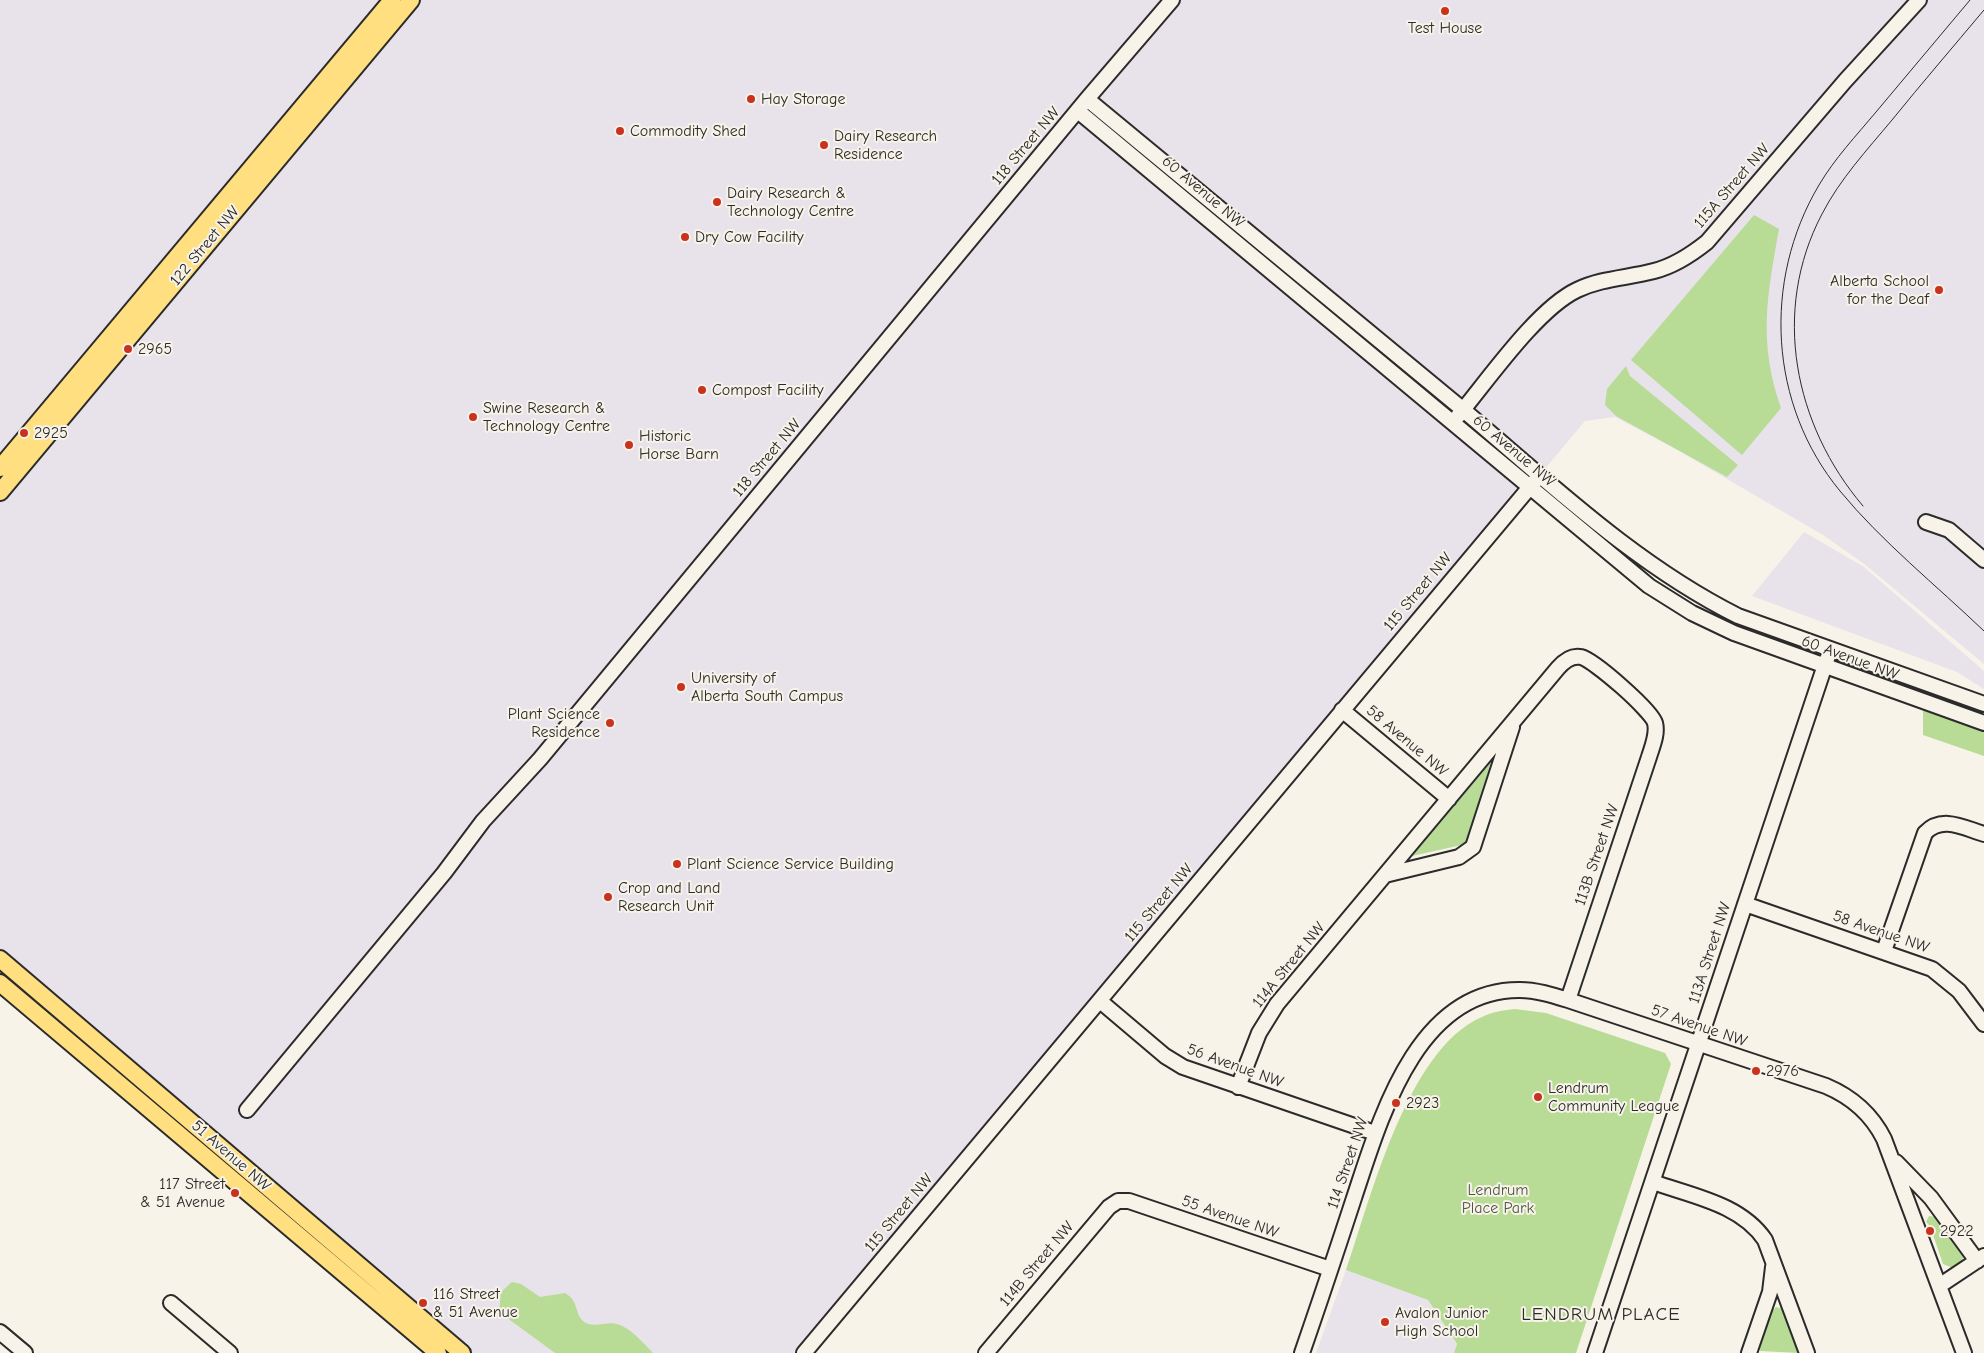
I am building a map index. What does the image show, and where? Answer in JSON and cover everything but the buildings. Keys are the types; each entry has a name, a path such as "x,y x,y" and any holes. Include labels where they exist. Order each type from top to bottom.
{"main road":[{"name":"122 Street NW","path":"0,468 392,0"},
{"name":"122 Street NW","path":"0,492 411,0"},
{"name":"51 Avenue NW","path":"0,959 443,1347"},
{"name":"51 Avenue NW","path":"0,983 443,1347 462,1353"}],"street":[{"name":"118 Street NW","path":"247,1110 444,874 483,821 540,759 1087,99 1172,0"},
{"name":"115A Street NW","path":"1452,422 1540,318 1566,296 1596,282 1665,267 1708,242 1845,81 1919,0"},
{"name":"60 Avenue NW","path":"1087,99 1540,475 1625,544 1685,587 1738,616 1984,704"},
{"name":"60 Avenue NW","path":"1078,111 1627,568 1671,600 1734,633 1824,667 1984,723"},
{"name":"115 Street NW","path":"804,1353 1540,475"},
{"path":"1926,522 1949,530 1984,560"},
{"name":"113A Street NW","path":"1595,1353 1830,650"},
{"name":"114A Street NW","path":"1238,1087 1259,1033 1277,1004 1564,662 1574,657 1587,660 1644,708 1655,721"},
{"name":"58 Avenue NW","path":"1342,710 1449,799"},
{"name":"114A Street NW","path":"1385,875 1459,857 1473,847 1515,719"},
{"name":"113B Street NW","path":"1568,1000 1649,757 1655,735 1655,721"},
{"path":"1884,951 1925,833 1934,825 1949,823 1984,834"},
{"name":"58 Avenue NW","path":"1745,904 1922,964 1941,974 1959,991 1984,1024"},
{"name":"57 Avenue NW","path":"1463,1005 1488,994 1510,990 1531,990 1568,1000 1826,1086 1846,1095 1872,1118 1884,1139 1964,1353"},
{"name":"56 Avenue NW","path":"1100,1001 1175,1063 1238,1087 1376,1133"},
{"name":"114 Street NW","path":"1302,1353 1376,1133 1392,1093 1414,1056 1442,1022 1463,1005"},
{"name":"57 Avenue NW","path":"1892,1158 1931,1198 1980,1259"},
{"path":"1652,1182 1733,1211 1755,1227 1765,1240 1807,1353"},
{"name":"55 Avenue NW","path":"1118,1201 1130,1201 1330,1269"},
{"name":"114B Street NW","path":"986,1353 1109,1207 1118,1201"},
{"path":"1939,1286 1980,1259"},
{"path":"1749,1353 1770,1292 1773,1263"},
{"path":"171,1303 230,1353"},
{"path":"0,1332 25,1353"}],"shaded area":[{"name":"University of Alberta South Campus","path":"0,0 1984,0 1984,664 1863,563 1823,535 1679,451 1615,417 1585,421 804,1353 451,1353 0,971"},
{"path":"1804,532 1864,567 1984,671 1984,689 1957,672 1752,596"},
{"name":"Avalon Junior High School","path":"1346,1270 1428,1300 1457,1345 1454,1353 1316,1353"}],"green space":[{"path":"1754,215 1779,229 1768,298 1767,340 1769,362 1781,408 1742,455 1631,360"},
{"path":"1626,366 1630,376 1738,465 1727,477 1616,416 1605,405 1607,389"},
{"path":"1923,710 1984,730 1984,756 1923,735"},
{"path":"1491,762 1466,844 1412,856"},
{"name":"Lendrum Place Park","path":"1515,1009 1546,1013 1665,1053 1671,1064 1576,1353 1454,1353 1457,1344 1428,1300 1346,1270 1395,1128 1413,1092 1433,1060 1456,1034 1482,1017 1498,1011"},
{"path":"1929,1216 1936,1217 1964,1255 1961,1262 1953,1268 1943,1264 1930,1226 1926,1222"},
{"path":"512,1282 521,1284 540,1297 565,1293 572,1299 583,1321 595,1325 613,1323 622,1326 636,1336 653,1353 555,1353 499,1312 501,1292"},
{"path":"1776,1307 1784,1309 1800,1353 1760,1351 1759,1346 1771,1312"}],"tram line":[{"path":"1970,0 1846,147 1819,185 1801,222 1788,261 1782,301 1781,342 1787,382 1799,420 1816,457 1840,491 1873,528 1984,631"},
{"path":"1863,506 1839,474 1820,440 1806,404 1798,366 1794,328 1797,289 1806,251 1822,214 1845,177 1984,10"}],"place":[{"name":"Test House","path":"1445,11"},
{"name":"Hay Storage","path":"751,99"},
{"name":"Commodity Shed","path":"620,131"},
{"name":"Dairy Research Residence","path":"824,145"},
{"name":"Dairy Research & Technology Centre","path":"717,202"},
{"name":"Dry Cow Facility","path":"685,237"},
{"name":"Alberta School for the Deaf","path":"1939,290"},
{"name":"2965","path":"128,349"},
{"name":"Compost Facility","path":"702,390"},
{"name":"Swine Research & Technology Centre","path":"473,417"},
{"name":"2925","path":"24,433"},
{"name":"Historic Horse Barn","path":"629,445"},
{"name":"University of Alberta South Campus","path":"681,687"},
{"name":"Plant Science Residence","path":"610,723"},
{"name":"Plant Science Service Building","path":"677,864"},
{"name":"Crop and Land Research Unit","path":"608,897"},
{"name":"2976","path":"1756,1071"},
{"name":"Lendrum Community League","path":"1538,1097"},
{"name":"2923","path":"1396,1103"},
{"name":"117 Street & 51 Avenue","path":"235,1193"},
{"name":"2922","path":"1930,1231"},
{"name":"116 Street & 51 Avenue","path":"423,1303"},
{"name":"Avalon Junior High School","path":"1385,1322"}],"district":[{"name":"LENDRUM PLACE","path":"1601,1315"}]}
